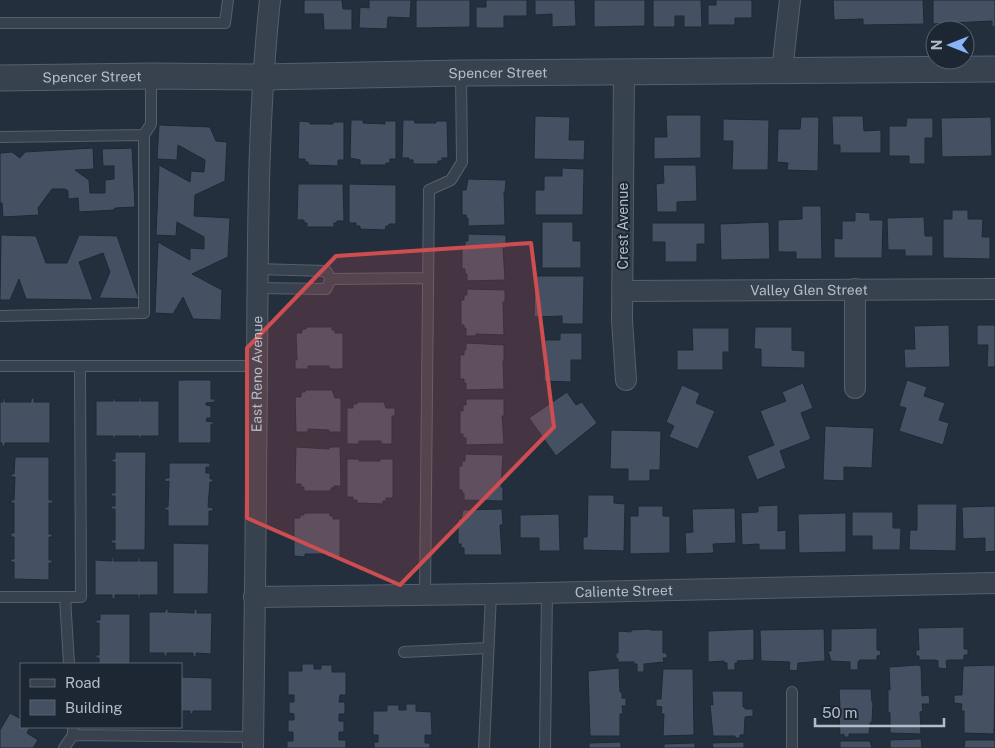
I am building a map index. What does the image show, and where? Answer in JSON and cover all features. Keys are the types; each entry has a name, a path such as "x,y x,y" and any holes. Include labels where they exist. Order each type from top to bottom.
{"street":[{"name":"East Reno Avenue","path":"253,742 257,279 263,77 270,0"},
{"path":"782,71 790,0"},
{"name":"Spencer Street","path":"0,78 995,69"},
{"name":"Crest Avenue","path":"624,72 622,320 626,380"},
{"name":"Valley Glen Street","path":"623,290 995,288"},
{"path":"855,289 855,388"},
{"name":"Caliente Street","path":"254,597 547,593 995,583"}],"lane":[{"path":"0,23 225,22 228,0"},
{"path":"425,594 429,190 451,180 462,162 461,73"},
{"path":"0,316 144,313 144,135 151,124 151,76"},
{"path":"0,137 144,135"},
{"path":"257,279 326,270 331,279"},
{"path":"331,279 428,278"},
{"path":"257,279 326,289 331,279"},
{"path":"0,366 257,366"},
{"path":"0,597 81,598 80,366"},
{"path":"545,748 547,593"},
{"path":"484,748 490,594"},
{"path":"65,597 69,663"},
{"path":"404,652 487,648"},
{"path":"792,692 792,748"},
{"path":"64,748 73,731 253,742"}],"highlighted area":[{"path":"531,243 554,427 400,585 247,518 247,348 336,256"}],"building":[{"path":"304,0 342,0 343,9 352,9 352,30 324,30 323,14 304,14"},
{"path":"369,0 411,0 410,18 388,17 387,29 359,28 360,7 369,8"},
{"path":"416,0 470,0 470,27 416,28"},
{"path":"486,0 527,0 527,16 504,16 504,28 476,28 476,7 486,7"},
{"path":"535,0 575,0 576,26 552,27 552,14 535,15"},
{"path":"594,0 645,0 645,26 594,27"},
{"path":"653,0 701,0 702,27 684,27 684,16 675,16 675,27 653,27"},
{"path":"716,0 752,0 752,18 735,18 735,25 708,25 708,5 716,5"},
{"path":"833,0 923,0 924,24 863,25 863,19 834,20"},
{"path":"933,0 995,0 995,27 992,27 992,21 933,20"},
{"path":"666,115 701,115 701,158 654,159 654,137 667,137"},
{"path":"535,116 570,117 569,140 585,140 584,160 534,159"},
{"path":"832,116 863,116 864,131 881,130 881,153 840,153 840,145 833,145"},
{"path":"801,117 819,117 818,171 787,170 788,163 777,162 778,129 800,129"},
{"path":"991,117 992,156 942,157 941,118"},
{"path":"907,118 933,118 933,138 925,138 925,164 909,164 909,156 889,156 889,126 906,126"},
{"path":"723,119 769,120 768,170 732,170 733,141 723,141"},
{"path":"351,120 363,120 363,123 385,124 385,121 396,121 396,159 390,159 390,163 386,163 386,165 360,165 360,160 350,158"},
{"path":"403,120 414,120 415,123 447,121 448,158 442,158 442,161 438,161 438,164 413,164 413,160 402,158"},
{"path":"299,121 310,122 310,124 344,122 344,160 338,160 338,166 308,165 305,159 298,159"},
{"path":"159,125 210,127 216,141 227,142 225,181 195,195 194,216 230,218 228,257 192,274 222,290 221,320 193,319 183,297 173,314 155,313 158,242 190,260 190,248 204,249 204,237 177,222 176,236 156,235 159,165 190,182 191,171 204,172 205,160 178,145 177,160 157,159"},
{"path":"93,148 94,169 75,170 89,180 90,193 105,193 105,180 114,179 114,166 103,166 102,149 132,148 135,207 79,212 78,198 68,199 68,191 65,189 52,189 38,208 39,215 3,217 2,203 0,203 0,153 12,152 20,158 25,152"},
{"path":"663,165 696,165 697,201 677,202 677,212 657,212 656,184 664,183"},
{"path":"562,168 584,169 583,215 535,215 535,190 544,190 544,176 562,176"},
{"path":"468,179 506,180 504,192 505,225 468,226 468,218 466,218 466,215 462,215 462,190 466,190"},
{"path":"298,184 343,184 344,221 337,221 337,223 334,223 334,227 307,227 307,223 304,223 304,220 297,220"},
{"path":"349,184 396,185 396,224 389,224 385,230 360,229 360,226 356,226 356,223 349,223"},
{"path":"802,206 821,206 822,259 796,259 796,252 778,252 778,220 802,219"},
{"path":"952,210 968,210 968,219 983,219 982,237 990,237 990,259 943,258 943,219 952,219"},
{"path":"855,212 870,213 870,220 883,220 882,258 834,258 834,238 842,239 842,221 855,221"},
{"path":"924,217 925,236 933,236 933,256 905,256 905,250 888,250 887,218"},
{"path":"542,222 573,222 573,241 581,241 581,268 542,268"},
{"path":"769,222 770,259 721,260 720,224"},
{"path":"652,223 705,223 705,244 697,244 697,262 665,262 665,242 652,242"},
{"path":"468,234 506,235 506,248 503,248 505,280 467,281 465,269 462,269 462,246 465,246 465,241 468,241"},
{"path":"1,235 36,236 46,263 67,263 79,235 117,236 139,299 99,298 110,272 103,253 79,262 93,300 26,299 19,279 10,300 0,300"},
{"path":"535,276 584,276 583,324 562,324 562,316 534,317"},
{"path":"467,289 505,290 505,302 503,302 504,335 476,334 476,336 466,336 466,328 464,328 464,325 461,325 461,300 464,300 464,295 467,295"},
{"path":"949,325 950,367 905,368 904,349 915,349 914,326"},
{"path":"977,325 995,325 995,367 987,367 988,345 977,345"},
{"path":"306,327 332,327 335,333 343,333 343,369 329,369 329,366 308,366 308,369 295,369 295,360 297,360 296,333 302,333 302,329 306,329"},
{"path":"755,327 792,327 792,350 805,351 805,368 761,367 761,349 754,349"},
{"path":"692,328 729,328 729,352 723,352 723,370 677,370 677,350 693,350"},
{"path":"560,333 582,333 582,360 571,360 571,382 544,381 545,340 560,340"},
{"path":"466,343 504,345 504,389 466,390 464,379 460,379 460,355 464,355"},
{"path":"178,380 211,380 211,399 215,399 215,402 206,403 206,405 211,406 211,418 207,418 206,421 214,422 214,424 211,424 211,443 178,443"},
{"path":"907,380 927,387 924,396 945,403 939,420 949,423 943,445 899,431 906,408 899,406"},
{"path":"803,383 813,408 801,413 811,439 780,451 786,468 757,480 747,456 774,445 760,411 786,401 782,392"},
{"path":"682,385 700,393 696,403 715,411 698,449 669,437 674,426 666,422"},
{"path":"305,390 332,390 335,398 341,398 341,432 308,429 308,432 296,432 295,397 301,397 301,392 305,392"},
{"path":"567,392 576,405 582,402 597,423 556,456 529,418"},
{"path":"139,397 141,397 141,401 159,401 159,436 141,436 141,439 139,439 139,436 115,436 115,439 113,439 113,436 96,436 96,401 113,401 113,398 115,398 115,401 139,401"},
{"path":"3,398 5,398 5,402 31,402 31,398 34,398 34,402 50,402 50,443 5,443 5,446 2,446 2,443 0,443 0,402 3,402"},
{"path":"466,399 504,399 504,416 502,416 504,444 466,445 466,438 463,438 463,434 460,434 460,411 463,411 463,405 466,405"},
{"path":"357,402 384,402 386,408 395,408 395,416 392,416 392,444 381,444 381,441 359,441 359,444 347,444 347,408 353,408 353,404 357,404"},
{"path":"825,426 874,428 872,468 844,467 844,481 823,480"},
{"path":"611,430 661,431 660,470 650,470 650,481 628,481 628,469 610,469"},
{"path":"296,447 329,449 329,447 340,447 341,486 334,486 331,488 331,491 304,491 304,487 301,487 301,484 295,484"},
{"path":"115,452 146,452 145,550 115,550 115,543 111,543 111,540 115,540 115,509 111,509 111,506 115,506 115,496 111,496 111,493 115,493 115,462 112,462 112,459 115,459"},
{"path":"465,454 503,455 501,487 503,487 503,501 464,500 464,493 462,493 462,490 459,490 459,466 462,466 462,461 465,461"},
{"path":"15,457 49,457 49,500 53,500 53,503 49,503 49,534 52,534 52,537 49,537 49,560 52,560 52,563 49,563 49,580 14,579 14,562 11,562 10,559 14,559 14,537 11,537 11,533 14,533 14,503 11,503 11,500 14,500 15,477 11,477 11,474 14,474"},
{"path":"347,459 380,461 380,459 393,459 393,498 386,498 383,504 357,503 357,500 353,500 353,497 347,497"},
{"path":"169,463 210,463 210,467 206,467 206,473 210,473 210,479 213,479 213,482 210,482 208,507 213,508 213,511 209,511 209,526 168,526 168,510 165,510 165,507 168,507 169,481 165,482 165,478 169,478"},
{"path":"588,495 614,495 614,503 625,504 624,551 583,550 583,537 587,537"},
{"path":"917,504 957,504 956,551 909,550 910,530 917,530"},
{"path":"778,505 778,531 786,530 786,550 759,550 759,544 742,545 741,513 758,512 758,506"},
{"path":"638,506 663,506 663,516 670,516 670,553 630,554 630,516 638,516"},
{"path":"995,506 995,551 985,552 985,538 963,539 962,507"},
{"path":"735,508 736,543 713,544 714,553 686,554 685,533 693,532 692,509"},
{"path":"502,509 503,525 500,525 502,555 464,555 464,548 461,548 461,544 458,544 458,519 461,519 463,510"},
{"path":"852,512 893,512 893,528 901,528 900,550 872,550 872,536 852,536"},
{"path":"304,513 330,513 333,519 340,519 340,557 327,557 327,554 305,554 305,557 294,556 294,518 300,518 300,515 304,515"},
{"path":"846,513 846,552 799,553 798,514"},
{"path":"559,514 560,551 539,551 539,538 520,538 520,515"},
{"path":"173,543 209,544 208,594 173,594"},
{"path":"112,557 114,557 114,561 138,561 138,557 140,557 140,561 158,561 158,595 140,595 140,599 138,599 138,595 115,595 115,599 112,599 112,595 95,595 95,560 112,561"},
{"path":"165,609 168,609 168,612 194,613 194,609 197,609 197,613 212,613 211,654 196,653 196,657 193,657 193,653 167,653 167,656 164,656 164,653 149,653 149,612 165,612"},
{"path":"100,614 130,614 130,663 99,663 99,658 96,658 96,655 99,655 99,623 96,623 96,620 100,620"},
{"path":"964,627 964,649 968,649 968,655 964,655 964,660 946,661 947,669 938,668 938,661 919,660 919,656 916,656 916,650 919,650 918,628"},
{"path":"877,628 877,650 880,650 881,655 877,656 877,660 860,660 858,662 858,670 850,670 850,662 831,661 828,651 831,651 831,629"},
{"path":"754,629 754,660 737,661 738,663 735,663 735,670 727,670 727,663 724,663 724,661 708,662 708,631"},
{"path":"824,629 825,661 798,663 797,671 789,670 790,662 761,661 760,630"},
{"path":"631,630 663,630 663,653 667,653 667,658 663,658 664,662 644,664 644,672 637,672 637,664 634,664 634,662 618,662 616,653 618,653 618,631 631,632"},
{"path":"302,664 314,664 314,669 321,669 321,665 332,665 332,672 346,672 346,695 340,695 339,702 345,702 345,714 339,714 339,721 344,721 344,732 339,732 339,740 346,740 346,748 287,748 287,741 293,741 293,732 288,732 288,720 294,720 294,714 289,713 289,702 294,702 294,695 288,695 288,671 302,671"},
{"path":"995,665 994,734 964,733 964,711 961,711 962,704 954,703 954,695 962,695 963,667"},
{"path":"921,666 922,696 929,695 930,704 922,704 923,711 920,712 921,734 890,733 890,713 888,712 888,689 890,690 889,667"},
{"path":"619,668 620,692 622,692 622,698 626,698 626,706 622,706 623,714 620,714 620,736 590,736 588,671"},
{"path":"663,669 693,669 694,735 663,736 664,714 661,714 662,707 656,706 656,699 661,699"},
{"path":"182,677 212,678 212,711 193,711 193,714 190,714 190,711 182,711"},
{"path":"839,689 871,689 873,702 869,734 849,734 849,737 844,737 844,734 840,735 839,715 830,715 830,708 840,706"},
{"path":"712,691 743,691 743,707 745,709 753,709 753,716 745,717 744,735 740,735 740,738 735,738 735,736 713,736 710,704 713,705"},
{"path":"406,704 416,704 416,711 431,712 432,735 425,735 425,743 430,743 430,748 374,748 374,742 378,742 378,735 373,735 373,711 387,711 387,705 399,705 399,710 406,710"},
{"path":"10,713 20,718 20,728 30,728 27,733 38,740 33,748 0,748 0,730"},
{"path":"921,739 922,748 890,748 890,740"},
{"path":"965,740 995,740 995,748 964,748"},
{"path":"840,741 870,741 872,748 840,748"},
{"path":"621,742 621,748 589,748 589,743"},
{"path":"744,742 744,748 713,748 712,743"},
{"path":"695,743 695,748 664,748 664,744"}]}
